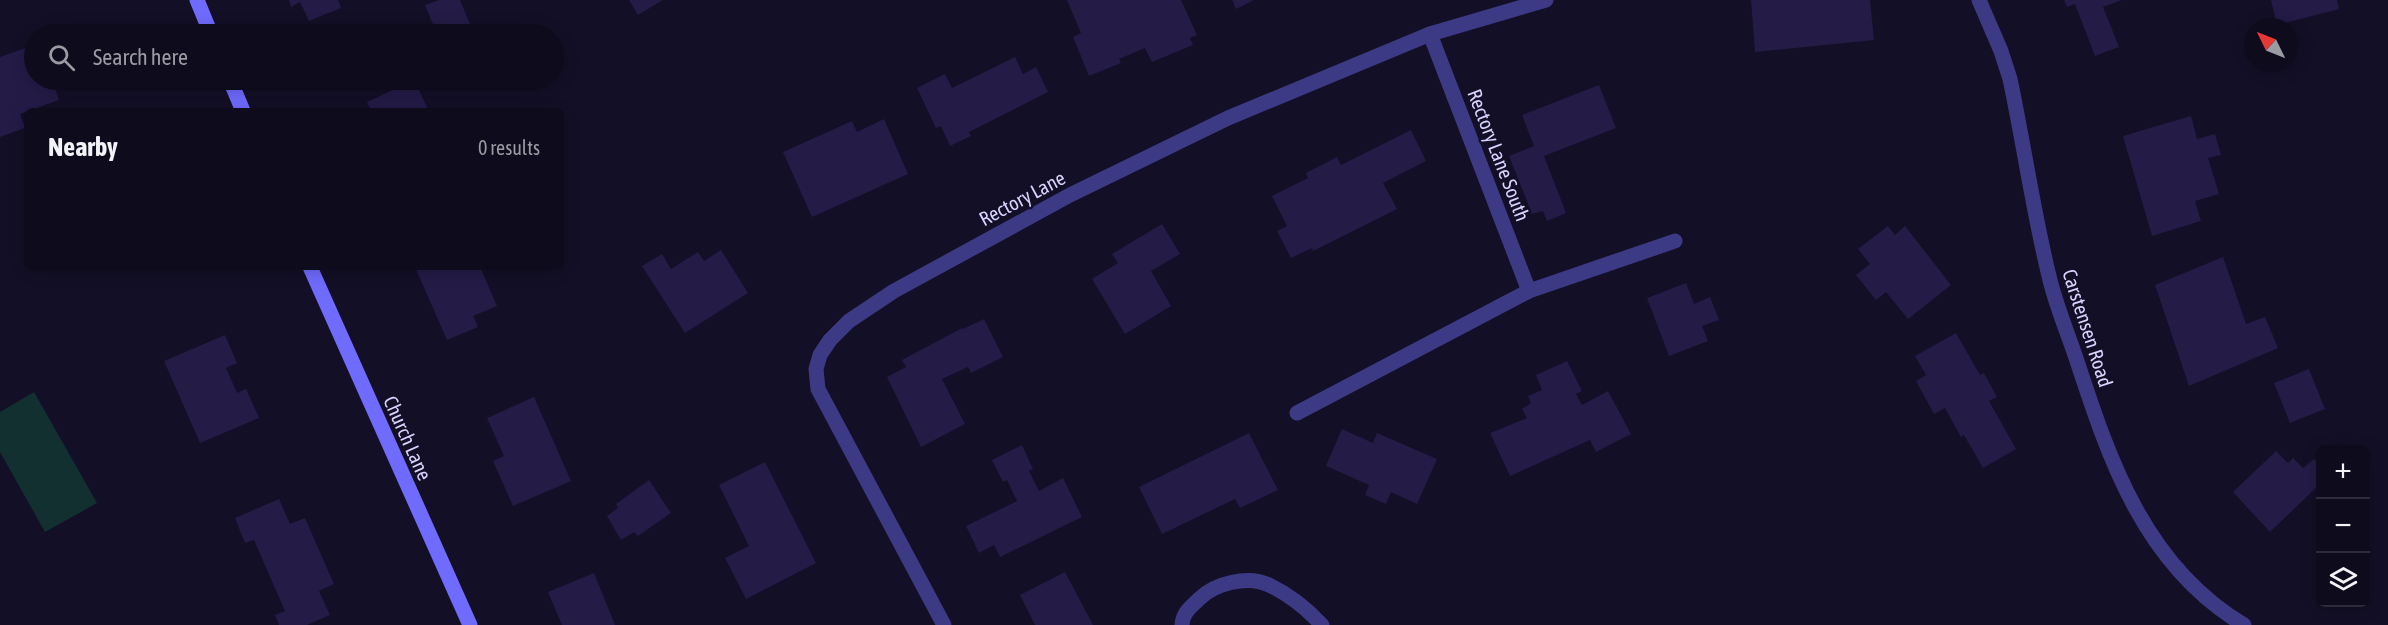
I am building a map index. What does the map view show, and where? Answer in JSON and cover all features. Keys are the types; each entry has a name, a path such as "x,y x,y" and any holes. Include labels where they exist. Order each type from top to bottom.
{"street":[{"path":"197,0 207,24"},
{"name":"Rectory Lane","path":"944,625 818,388 816,369 820,355 830,340 849,321 894,291 1070,195 1228,118 1430,34 1546,0"},
{"name":"Carstensen Road","path":"1979,0 2001,51 2010,79 2049,279 2091,405 2125,489 2147,532 2176,569 2216,606 2244,625"},
{"name":"Rectory Lane South","path":"1430,34 1529,291"},
{"path":"234,90 242,108"},
{"path":"1297,413 1529,291 1675,241"},
{"name":"Church Lane","path":"311,270 470,625"},
{"path":"1182,625 1183,614 1208,590 1239,581 1268,584 1294,601 1322,625"}],"green space":[{"path":"34,392 97,503 45,532 0,452 0,412"}],"building":[{"path":"289,0 338,0 341,8 309,21 300,2 291,7"},
{"path":"439,0 460,0 470,24 433,24 425,5"},
{"path":"629,0 663,0 638,15"},
{"path":"1067,0 1181,0 1197,35 1190,38 1193,45 1152,62 1145,48 1119,59 1121,63 1089,76 1073,37 1081,33"},
{"path":"1232,0 1254,0 1236,9"},
{"path":"1751,0 1870,0 1874,40 1755,52"},
{"path":"2064,0 2122,0 2103,7 2119,47 2095,56 2075,4 2067,7"},
{"path":"2271,0 2337,0 2339,9 2298,20 2275,18"},
{"path":"24,49 24,90 56,90 59,100 37,108 24,108 24,113 20,114 24,128 0,137 0,57"},
{"path":"1015,57 1023,74 1036,67 1048,92 969,132 971,136 950,146 941,126 936,128 917,88 945,74 952,88"},
{"path":"1599,85 1616,128 1544,156 1566,213 1547,221 1543,211 1532,214 1509,156 1534,146 1522,115"},
{"path":"393,90 419,90 428,108 370,108 367,102"},
{"path":"2191,116 2197,139 2215,134 2221,155 2208,158 2219,194 2195,201 2201,221 2152,236 2123,136"},
{"path":"884,119 908,174 812,217 783,152 852,121 857,132"},
{"path":"1411,130 1426,161 1383,183 1397,209 1313,251 1312,248 1291,258 1277,231 1287,226 1272,196 1308,178 1306,173 1337,157 1341,165"},
{"path":"1162,224 1180,254 1151,271 1171,306 1125,334 1092,279 1118,263 1112,254"},
{"path":"1888,226 1895,235 1905,226 1951,285 1908,319 1886,292 1876,300 1856,275 1870,264 1858,249"},
{"path":"721,250 748,293 685,333 642,266 662,254 671,269 698,252 704,261"},
{"path":"2223,257 2246,324 2265,317 2278,348 2189,386 2155,285"},
{"path":"416,270 481,270 497,306 473,316 478,327 447,340"},
{"path":"1686,283 1694,304 1710,297 1719,320 1702,326 1708,341 1669,356 1647,298"},
{"path":"984,319 1003,357 971,373 968,367 942,379 965,424 921,447 887,377 906,367 902,360"},
{"path":"1956,333 1980,375 1984,373 1997,397 1989,401 2016,449 1983,468 1964,435 1961,437 1945,408 1934,414 1916,381 1926,375 1915,356"},
{"path":"225,335 237,363 226,368 237,393 246,389 259,418 200,443 164,361"},
{"path":"1567,361 1582,391 1576,394 1582,405 1608,391 1631,434 1596,452 1590,440 1510,476 1490,433 1527,418 1522,409 1531,403 1528,396 1542,390 1536,375"},
{"path":"2309,369 2325,409 2290,423 2274,383"},
{"path":"534,397 571,481 513,506 493,461 504,456 487,418"},
{"path":"1342,429 1373,443 1377,433 1437,459 1417,504 1391,492 1386,504 1365,495 1369,485 1326,466"},
{"path":"1249,433 1278,490 1240,508 1235,499 1162,534 1139,487"},
{"path":"1022,445 1033,469 1029,471 1039,491 1063,478 1082,517 1000,557 994,545 979,553 966,526 1017,501 1007,480 1003,482 992,460"},
{"path":"2276,451 2288,463 2293,458 2303,468 2314,459 2316,461 2316,488 2270,532 2233,492"},
{"path":"765,462 816,563 746,599 725,558 749,546 719,485"},
{"path":"649,480 671,513 638,536 634,532 621,540 607,516 618,508 616,504"},
{"path":"279,499 290,524 305,518 334,584 319,591 330,615 307,625 279,625 275,615 285,611 254,540 245,543 235,518"},
{"path":"1065,572 1093,625 1035,625 1020,595"},
{"path":"594,573 615,625 562,625 548,592"}]}
